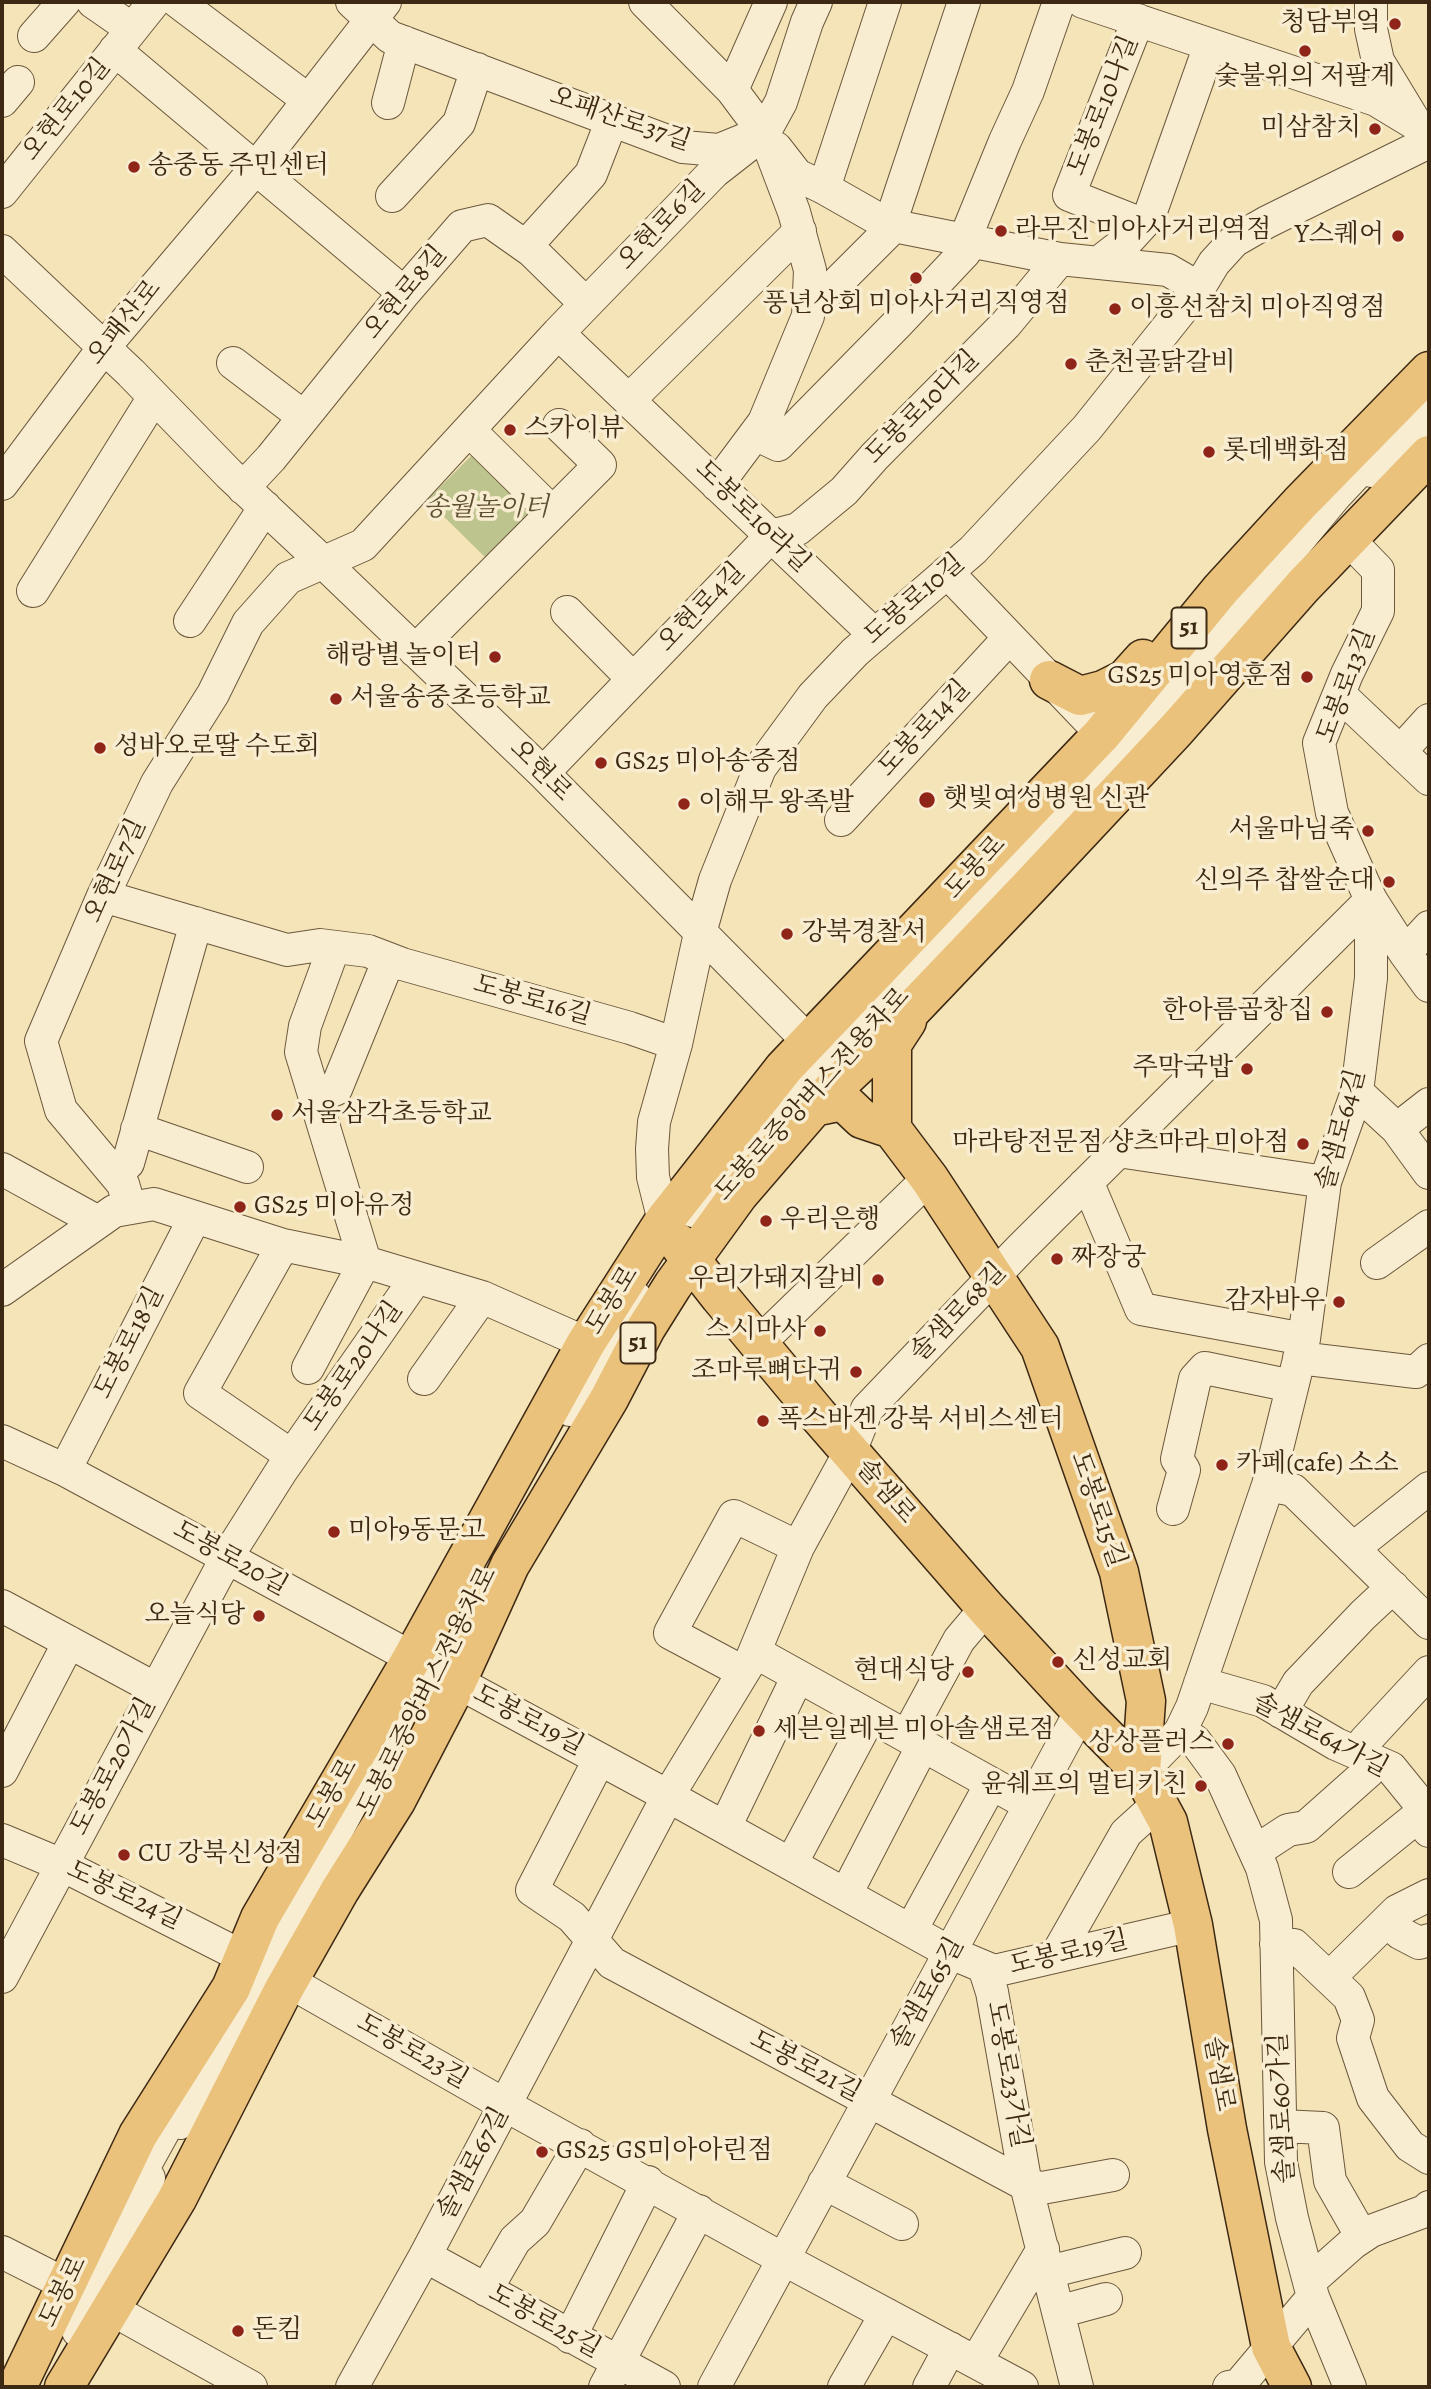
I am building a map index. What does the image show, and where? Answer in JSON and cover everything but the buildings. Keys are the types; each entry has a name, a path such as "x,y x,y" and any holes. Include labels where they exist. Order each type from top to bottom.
{"main road":[{"name":"도봉로","path":"64,2387 177,2199 264,1968 260,1918 510,1565 609,1399 651,1318 678,1242 765,1091 1091,745 1221,589 1429,371"},
{"name":"도봉로","path":"17,2387 138,2135 231,1988 264,1968 340,1890 396,1801 434,1670 586,1343 678,1242 739,1194 910,998 962,957 1176,730 1303,586 1429,454"},
{"path":"1049,680 1080,696 1102,690 1125,679 1217,578 1287,518"},
{"path":"826,1096 843,1101 862,1119 892,1129 892,1044 910,998"},
{"name":"도봉로15길","path":"892,1129 929,1178 1040,1347 1119,1572 1146,1702 1150,1788"},
{"name":"솔샘로","path":"678,1242 758,1344 850,1452 986,1608 1150,1788 1168,1822 1193,1925 1227,2129 1271,2347 1292,2387"}],"street":[{"path":"34,36 64,2"},
{"path":"93,2 124,39 256,168 404,293"},
{"name":"오현로10길","path":"2,192 154,2"},
{"path":"178,2 308,100"},
{"path":"645,2 677,14 797,175 824,187 889,225 1060,259 1168,270 1199,288"},
{"path":"732,90 771,2"},
{"name":"오현로6길","path":"324,563 363,545 558,333 713,172 764,132 781,102 816,2"},
{"path":"824,187 885,2"},
{"path":"808,304 831,290 887,233 964,2"},
{"path":"755,434 778,445 965,252 980,201 1028,91 1059,2"},
{"name":"도봉로10나길","path":"1083,2 1376,100 1425,133"},
{"path":"1365,4 1378,61 1425,133"},
{"name":"오패산로","path":"2,484 104,347 256,168 308,100 369,8"},
{"name":"오패산로37길","path":"369,8 390,37 683,147 719,150 764,132"},
{"name":"도봉로10나길","path":"1138,20 1069,195 1142,224"},
{"path":"388,103 404,42"},
{"path":"1098,263 1128,240 1149,217 1210,45"},
{"path":"392,196 459,123 477,69"},
{"path":"526,246 591,174 612,120"},
{"path":"718,485 764,422 807,316 810,270 800,231 764,132"},
{"name":"도봉로10길","path":"678,1242 653,1177 654,1122 676,1044 700,933 715,880 760,768 813,695 875,635 973,550 1087,428 1199,288 1214,263 1234,241 1425,133"},
{"name":"오현로8길","path":"254,497 304,417 462,226 488,220 526,246 586,304"},
{"path":"629,400 800,231"},
{"name":"오현로","path":"2,251 542,773 809,1042"},
{"name":"도봉로10다길","path":"771,536 798,529 844,491 875,456 1006,324 1060,259"},
{"name":"도봉로10라길","path":"558,333 875,635"},
{"path":"233,363 304,417"},
{"path":"678,1242 837,1050 1080,794 1184,677 1336,495 1429,396"},
{"path":"33,591 154,397"},
{"name":"도봉로중앙버스전용차로","path":"678,1242 768,1138 870,1027 910,998 1156,727 1341,502 1429,413"},
{"path":"415,650 600,465 559,425"},
{"path":"469,430 552,512"},
{"path":"190,621 254,497"},
{"name":"오현로4길","path":"542,773 771,536"},
{"name":"도봉로13길","path":"1348,539 1378,570 1378,611 1319,743 1332,813 1371,900 1429,986"},
{"name":"오현로7길","path":"130,1209 123,1184 61,1110 41,1041 103,896 157,783 213,694 248,623 288,578 324,563"},
{"path":"947,572 1049,680 1091,745 1009,870"},
{"path":"567,612 633,679"},
{"name":"도봉로14길","path":"841,820 1009,638"},
{"path":"1339,694 1429,779"},
{"path":"1400,752 1429,720"},
{"name":"도봉로16길","path":"103,896 287,950 320,945 368,951 676,1044"},
{"path":"902,946 982,898"},
{"name":"솔샘로64길","path":"1150,1788 1180,1732 1200,1683 1268,1485 1298,1361 1325,1182 1357,1092 1371,978 1371,900"},
{"name":"솔샘로68길","path":"850,1452 867,1409 1084,1185 1371,900"},
{"path":"115,1173 128,1163 196,923"},
{"path":"1405,953 1429,927"},
{"path":"308,1368 365,1262 301,1052 305,1027 334,947"},
{"path":"315,1098 336,1090 389,959"},
{"path":"826,1096 870,1027"},
{"path":"1357,1092 1397,1129 1429,1173"},
{"path":"1397,1129 1429,1104"},
{"path":"137,1129 247,1167"},
{"path":"1118,1151 1325,1182"},
{"path":"2,1169 98,1222"},
{"path":"758,1344 929,1178"},
{"path":"1084,1185 1092,1193 1141,1309 1298,1361"},
{"path":"2,1290 114,1211 154,1204 283,1245 365,1262 482,1297 586,1343"},
{"name":"도봉로18길","path":"65,1470 195,1217"},
{"path":"1377,1263 1429,1226"},
{"name":"도봉로20나길","path":"283,1245 200,1394 292,1456"},
{"name":"도봉로20나길","path":"227,1557 292,1456 416,1278"},
{"path":"424,1379 482,1297"},
{"path":"1173,1509 1184,1470 1177,1459 1195,1379 1205,1368 1298,1361 1416,1372 1429,1360"},
{"name":"도봉로20길","path":"2,1441 65,1470 434,1670"},
{"name":"솔샘로67길","path":"352,2387 425,2256 668,1796 749,1662 798,1547 850,1452"},
{"path":"1268,1485 1293,1490 1429,1623"},
{"path":"1354,1548 1429,1488"},
{"path":"798,1547 734,1516 670,1633 749,1662 799,1676 1030,1805"},
{"name":"도봉로20가길","path":"2,1977 227,1557"},
{"path":"1281,1712 1298,1683 1393,1587"},
{"path":"2,1606 156,1689"},
{"path":"846,1894 959,1640 986,1608"},
{"path":"2,1771 69,1642"},
{"name":"도봉로19길","path":"434,1670 951,1953 994,1971 1193,1925"},
{"path":"1256,1851 1288,1830 1306,1827 1369,1771 1365,1741 1429,1672"},
{"path":"725,1827 799,1676"},
{"name":"솔샘로64가길","path":"1200,1683 1263,1701 1336,1744 1391,1768 1417,1800 1426,1822 1349,1872"},
{"name":"솔샘로65길","path":"714,2387 1081,1712"},
{"path":"791,1864 870,1716"},
{"name":"솔샘로60가길","path":"1180,1732 1195,1741 1220,1775 1256,1851 1276,1920 1283,2173 1311,2290 1350,2387"},
{"name":"도봉로19길","path":"592,1938 572,1917 532,1890 599,1760"},
{"path":"911,1930 991,1784"},
{"path":"1056,1956 1150,1788"},
{"name":"도봉로24길","path":"2,1840 62,1865 264,1968"},
{"path":"1329,1978 1397,1911 1429,1895"},
{"path":"1387,1921 1400,1933 1419,1943 1429,1940"},
{"name":"도봉로21길","path":"592,1938 612,1963 1026,2185"},
{"path":"1276,1944 1294,1945 1349,1997 1357,2020 1353,2038 1373,2098 1410,2146 1429,2158"},
{"name":"도봉로23가길","path":"984,1967 992,1992 1026,2185 1077,2387"},
{"path":"36,2387 132,2186 264,1968"},
{"path":"48,2387 97,2297 146,2182 264,1968"},
{"name":"도봉로23길","path":"264,1968 505,2105 1020,2387"},
{"path":"1281,2126 1324,2128 1330,2181 1363,2237"},
{"path":"486,2290 515,2240 535,2222 580,2145"},
{"name":"도봉로23가길","path":"1026,2185 1042,2188 1113,2175"},
{"path":"569,2337 648,2182"},
{"path":"824,2183 902,2224"},
{"path":"1229,2387 1238,2386 1271,2347 1311,2290 1363,2237 1371,2231 1425,2211 1429,2207"},
{"path":"612,2375 699,2211"},
{"path":"2,2252 67,2286"},
{"path":"929,2387 963,2355 1046,2261 1125,2253"},
{"name":"도봉로25길","path":"425,2256 569,2337 612,2375 664,2387"},
{"path":"1058,2312 1106,2299"},
{"path":"111,2308 251,2387"},
{"path":"844,2387 886,2314"}],"green space":[{"name":"송월놀이터","path":"477,450 544,519 494,566 427,500"}],"place":[{"name":"청담부엌","path":"1395,24"},
{"name":"숯불위의 저팔계","path":"1305,51"},
{"name":"미삼참치","path":"1375,129"},
{"name":"송중동 주민센터","path":"134,167"},
{"name":"라무진 미아사거리역점","path":"1001,231"},
{"name":"Y스퀘어","path":"1398,236"},
{"name":"풍년상회 미아사거리직영점","path":"916,278"},
{"name":"이흥선참치 미아직영점","path":"1115,309"},
{"name":"춘천골닭갈비","path":"1071,364"},
{"name":"스카이뷰","path":"510,430"},
{"name":"롯데백화점","path":"1209,452"},
{"name":"해랑별 놀이터","path":"495,657"},
{"name":"GS25 미아영훈점","path":"1307,677"},
{"name":"서울송중초등학교","path":"336,699"},
{"name":"성바오로딸 수도회","path":"100,748"},
{"name":"GS25 미아송중점","path":"601,763"},
{"name":"햇빛여성병원 신관","path":"927,800"},
{"name":"이해무 왕족발","path":"684,804"},
{"name":"서울마님죽","path":"1368,831"},
{"name":"신의주 찹쌀순대","path":"1389,882"},
{"name":"강북경찰서","path":"787,934"},
{"name":"한아름곱창집","path":"1327,1012"},
{"name":"주막국밥","path":"1247,1069"},
{"name":"서울삼각초등학교","path":"277,1115"},
{"name":"마라탕전문점 샹츠마라 미아점","path":"1303,1144"},
{"name":"GS25 미아유정","path":"240,1207"},
{"name":"우리은행","path":"766,1221"},
{"name":"짜장궁","path":"1057,1259"},
{"name":"우리가돼지갈비","path":"878,1280"},
{"name":"감자바우","path":"1339,1302"},
{"name":"스시마사","path":"820,1331"},
{"name":"조마루뼈다귀","path":"856,1372"},
{"name":"폭스바겐 강북 서비스센터","path":"763,1421"},
{"name":"카페(cafe) 소소","path":"1222,1465"},
{"name":"미아9동문고","path":"334,1532"},
{"name":"오늘식당","path":"259,1616"},
{"name":"신성교회","path":"1058,1662"},
{"name":"현대식당","path":"968,1672"},
{"name":"세븐일레븐 미아솔샘로점","path":"759,1731"},
{"name":"상상플러스","path":"1228,1744"},
{"name":"윤쉐프의 멀티키친","path":"1201,1786"},
{"name":"CU 강북신성점","path":"124,1855"},
{"name":"GS25 GS미아아린점","path":"542,2152"},
{"name":"돈킴","path":"238,2331"}]}
